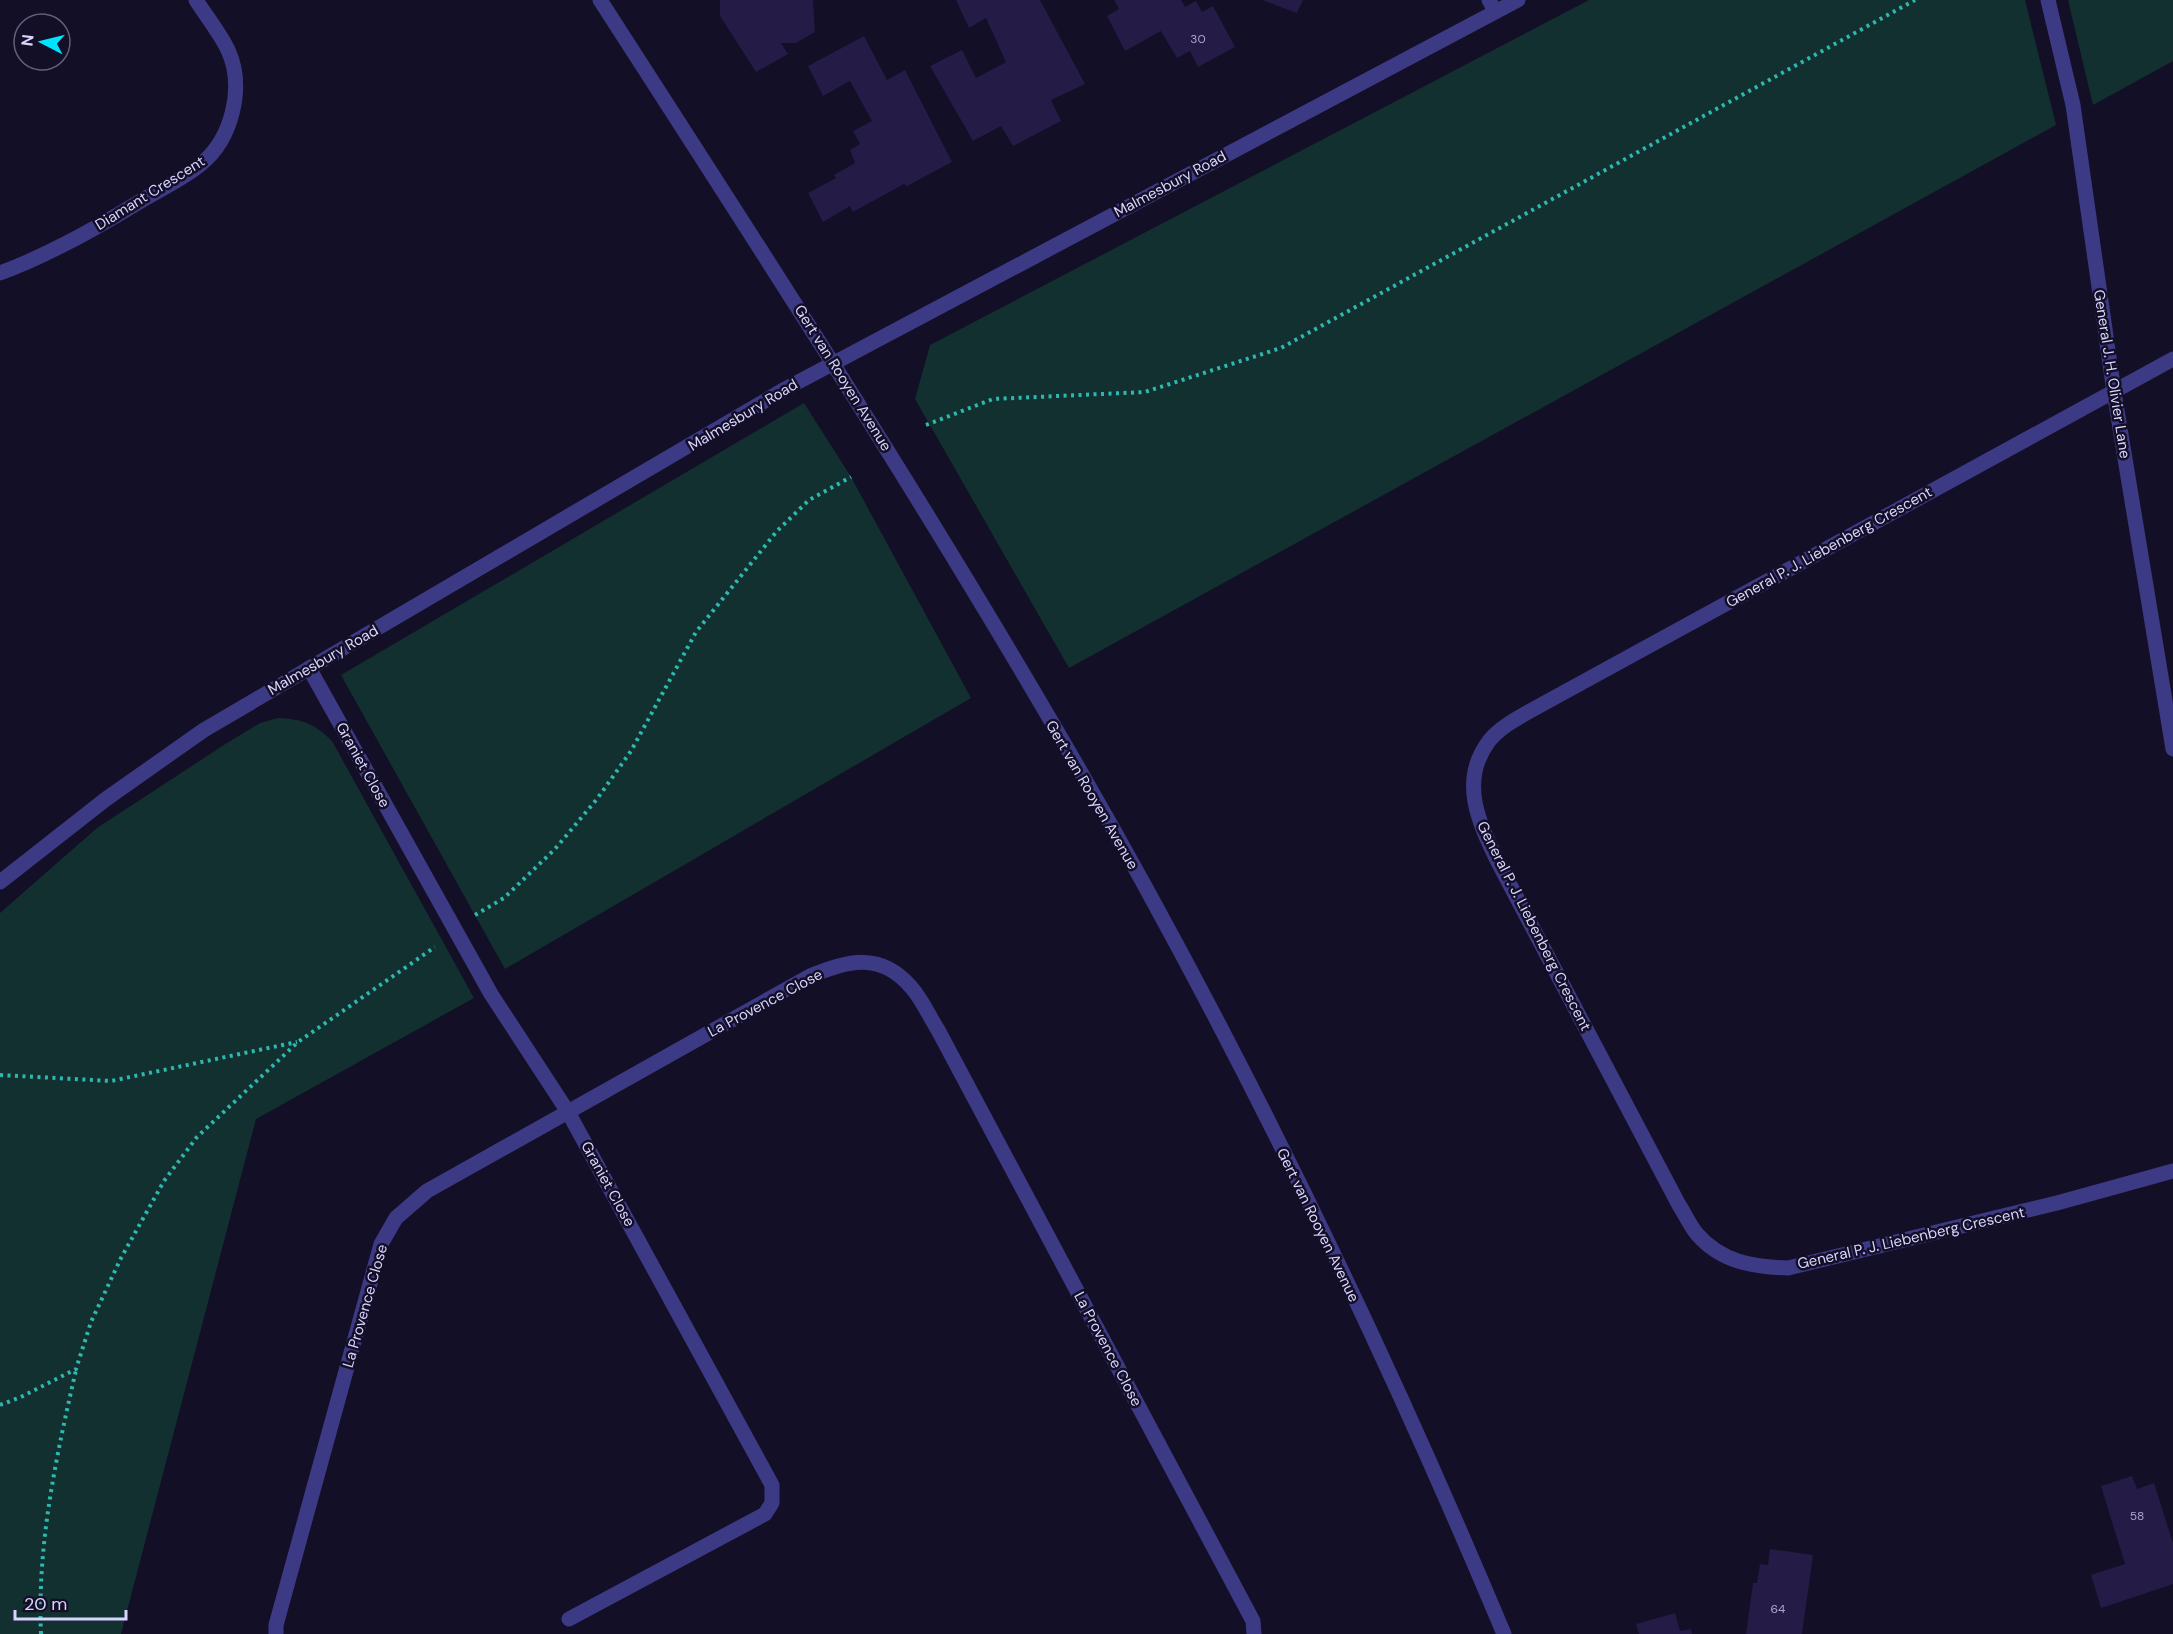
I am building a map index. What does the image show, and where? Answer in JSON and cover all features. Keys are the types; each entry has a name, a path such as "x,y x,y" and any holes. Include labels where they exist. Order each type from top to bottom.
{"street":[{"name":"Diamant Crescent","path":"0,273 27,263 110,220 201,164 217,147 233,111 235,91 233,69 228,51 196,0"},
{"name":"Gert van Rooyen Avenue","path":"600,0 888,449 1068,750 1233,1052 1316,1218 1398,1389 1504,1634"},
{"name":"Malmesbury Road","path":"0,882 106,799 194,737 832,363 1492,6 1518,0"},
{"name":"General J. H. Olivier Lane","path":"2048,0 2073,105 2114,392 2173,749"},
{"name":"General P. J. Liebenberg Crescent","path":"2173,359 1530,711 1504,727 1489,742 1479,760 1474,779 1475,809 1482,830 1499,864 1679,1205 1697,1234 1719,1253 1737,1262 1760,1267 1788,1268 2056,1203 2173,1171"},
{"name":"Graniet Close","path":"309,668 490,994 568,1112 772,1485 772,1503 765,1514 569,1619"},
{"name":"La Provence Close","path":"276,1634 276,1625 381,1244 396,1218 427,1191 810,976 835,966 860,962 879,963 893,971 911,987 938,1030 1253,1621 1254,1634"}],"path":[{"path":"926,425 993,399 1146,392 1281,348 1915,0"},
{"path":"475,915 504,898 555,849 597,799 631,751 696,632 777,531 808,500 851,477"},
{"path":"41,1634 43,1545 57,1454 76,1370 91,1322 121,1258 164,1181 197,1137 298,1042 442,942"},
{"path":"0,1076 111,1081 298,1042"},
{"path":"0,1405 76,1370"}],"green space":[{"path":"1589,0 2025,0 2056,125 1069,668 915,399 930,345"},
{"path":"2068,0 2173,0 2173,61 2093,105"},
{"path":"804,403 851,477 971,698 505,969 341,675"},
{"path":"278,718 308,724 320,730 332,741 474,998 256,1119 121,1634 0,1634 0,913 97,828 227,743 260,723"}],"building":[{"path":"720,0 813,0 815,32 796,43 781,43 788,54 756,72 720,16"},
{"path":"956,0 1040,0 1085,84 1051,100 1061,121 1013,146 1001,126 973,141 930,66 962,50 976,78 1006,62 986,18 969,28"},
{"path":"1114,0 1181,0 1185,7 1196,1 1202,12 1213,6 1235,47 1198,67 1190,51 1177,58 1161,31 1125,51 1107,16 1119,9"},
{"path":"1262,0 1303,0 1297,13"},
{"path":"864,36 887,80 905,70 952,162 907,186 904,184 853,212 850,206 823,222 808,193 836,178 834,175 855,163 850,150 860,144 853,131 872,121 850,81 823,96 808,66"},
{"path":"2132,1476 2137,1489 2154,1483 2173,1543 2173,1584 2101,1608 2091,1575 2125,1564 2101,1486"},
{"path":"1770,1549 1813,1555 1802,1634 1746,1634 1753,1583 1757,1583 1760,1564 1768,1565"},
{"path":"1675,1613 1680,1631 1691,1629 1692,1634 1639,1634 1636,1624"}]}
